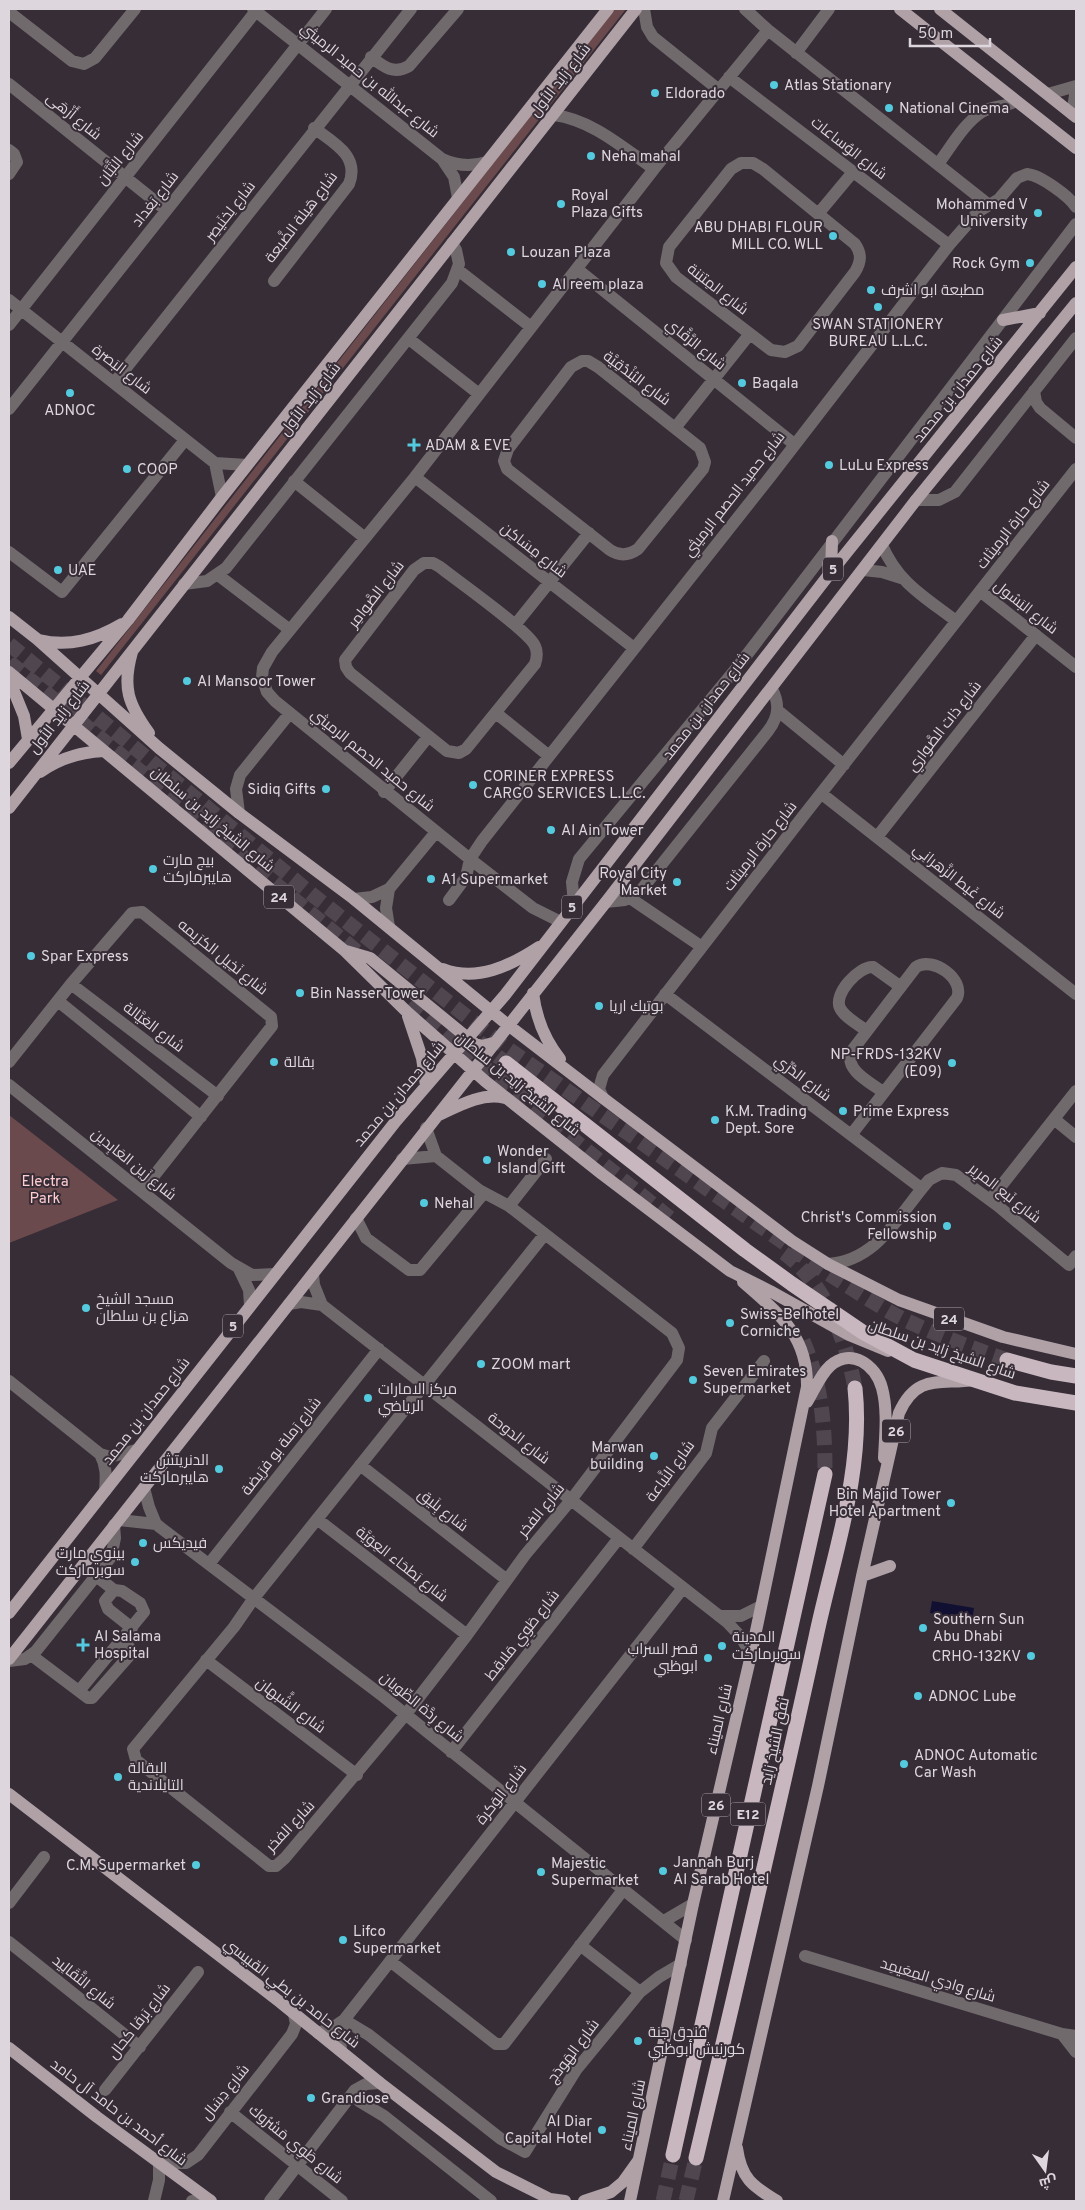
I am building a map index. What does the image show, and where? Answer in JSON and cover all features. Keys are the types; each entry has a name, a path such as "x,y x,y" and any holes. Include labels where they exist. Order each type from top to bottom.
{"highway":[{"path":"506,1063 792,1284 864,1333 914,1360"},
{"name":"شارع الشيخ زايد بن سلطان","path":"914,1360 1015,1393 1076,1403"},
{"path":"1007,1360 1051,1372 1076,1376"},
{"name":"نفق الشيخ زايد","path":"696,2158 780,1800 847,1501 858,1436 856,1388"},
{"name":"نفق الشيخ زايد","path":"673,2155 825,1474"}],"main road":[{"name":"شارع زايد الأول","path":"9,763 128,620 247,465 608,9"},
{"name":"شارع زايد الأول","path":"9,808 97,693 636,9"},
{"path":"900,9 1076,148"},
{"path":"940,9 1074,115"},
{"path":"1067,279 1076,260"},
{"name":"شارع حمدان بن محمد","path":"9,1613 274,1274 426,1086 492,1011 831,572 1076,267"},
{"name":"5","path":"9,1660 493,1043 606,902 916,500 1076,302"},
{"path":"1002,320 1040,313"},
{"path":"831,572 832,541"},
{"name":"شارع الشيخ زايد بن سلطان","path":"9,617 37,639 159,748 239,813 354,899 508,1025 753,1213 828,1264 899,1300 1003,1337 1076,1354"},
{"path":"37,639 62,644 75,643 101,634 128,620"},
{"path":"134,647 126,678 126,688 141,720 159,748"},
{"name":"شارع الشيخ زايد بن سلطان","path":"9,672 345,951 453,1054 602,1174 730,1271 849,1335 873,1346 914,1360"},
{"path":"9,679 24,716 28,739"},
{"path":"29,782 44,769 62,760 81,753 104,751"},
{"path":"432,963 459,974 481,974 513,962 548,940"},
{"path":"345,951 370,958 467,1038 482,1046 493,1043"},
{"path":"533,993 536,1013 546,1038 565,1066 577,1077"},
{"path":"406,1011 420,1046 426,1086"},
{"path":"430,1123 480,1098 499,1096 508,1099"},
{"name":"شارع الميناء","path":"630,2201 641,2157 686,1940 751,1655 807,1388 806,1367 795,1334 780,1315 730,1271"},
{"path":"804,1409 832,1364 847,1358 858,1359 868,1364 880,1381 884,1397 884,1487"},
{"name":"26","path":"723,2201 818,1786 862,1576 884,1487 899,1413 907,1398 918,1388 932,1382 975,1380"},
{"path":"862,1576 890,1566"},
{"name":"شارع حامد بن بطي القبيسي","path":"9,1794 496,2172 551,2200 565,2201"},
{"name":"شارع أحمد بن حامد آل حامد","path":"9,2048 97,2117 210,2201"},
{"path":"737,2144 744,2176 763,2193 777,2201"},
{"path":"584,2201 611,2192 623,2182 641,2157"}],"street":[{"path":"9,12 72,61 84,64 95,58 135,9"},
{"name":"شارع بَغداد","path":"9,409 326,9"},
{"name":"شارع لِخنَيصِر","path":"114,383 314,128 411,9"},
{"path":"371,57 386,68 404,69 409,66 458,9"},
{"path":"644,9 645,20 653,37 719,90"},
{"path":"746,9 768,30 989,206"},
{"path":"796,52 829,9"},
{"name":"شارع عبدالله بن حميد الرميثي","path":"255,10 442,159 454,177 458,198"},
{"name":"شارع التَّبَّان","path":"9,325 126,178 255,10"},
{"name":"شارع حميد الحصم الرميثي","path":"561,922 533,908 384,792 290,713 269,694 262,677 266,659 415,477 654,169 768,30"},
{"name":"شارع الوُساعات","path":"730,77 949,245"},
{"name":"شارع أَزْهَى","path":"9,84 166,210"},
{"path":"1048,94 1076,88 1074,115"},
{"path":"938,164 981,112 1016,101"},
{"path":"554,115 574,119 591,126 654,169"},
{"name":"شارع هَيلة الضَّبعة","path":"274,281 349,184 352,176 350,160 346,152 314,128"},
{"path":"9,150 14,154 17,162 9,174"},
{"name":"شارع عبدالله بن حميد الرميثي","path":"442,159 460,166 478,165 487,162"},
{"name":"شارع المِتبَنة","path":"741,164 758,166 855,244 860,255 858,267 798,346 792,350 778,352 771,350 749,335 671,273 666,263 669,247 731,169 741,164"},
{"path":"818,214 853,172"},
{"name":"شارع حميد الحصم الرميثي","path":"449,900 466,877 470,859 482,840 949,245 975,215 999,199 1017,178 1027,174 1040,179 1068,198 1076,206"},
{"path":"574,904 572,882 579,859 739,665 1076,224"},
{"path":"184,584 200,583 226,568 409,339 452,283 458,270 458,257 452,243"},
{"name":"شارع الرَّقَّاي","path":"577,269 794,444"},
{"path":"458,270 531,327"},
{"name":"شارع البَصرة","path":"9,300 215,463"},
{"path":"675,428 749,335"},
{"path":"916,500 939,500 955,492 1076,338"},
{"path":"409,339 479,394"},
{"name":"شارع البُنْدُقِيَّة","path":"582,361 593,363 675,428 700,448 705,462 703,469 638,549 627,555 615,553 511,472 504,461 505,452 571,367 582,361"},
{"path":"1034,391 1040,408 1076,438"},
{"path":"9,552 62,592 185,440"},
{"path":"222,497 215,463 247,465"},
{"name":"شارع حارة الرميثات","path":"603,1098 599,1089 600,1079 1076,469"},
{"name":"شارع مِسَاكِن","path":"415,477 634,648"},
{"path":"294,481 365,538"},
{"path":"515,625 589,533"},
{"path":"882,545 890,562 902,578 956,622"},
{"name":"شارع الصَّوامِر","path":"424,563 433,563 440,566 533,641 537,652 535,664 496,713 466,749 459,753 447,752 350,673 346,667 345,660 414,570 424,563"},
{"path":"862,570 882,572 902,578"},
{"path":"218,574 290,630"},
{"name":"شارع البَسُول","path":"980,591 1076,667"},
{"name":"شارع ذات الصَّواري","path":"877,837 1036,635"},
{"path":"606,902 630,898 642,889 768,731 776,718 778,710 778,703 772,689"},
{"path":"778,710 844,765"},
{"name":"شارع حميد الحصم الرميثي","path":"239,813 235,796 240,775 290,713"},
{"path":"496,713 549,756"},
{"path":"384,792 428,737"},
{"name":"شارع غَيط الزَّهرانِي","path":"822,794 1076,994"},
{"name":"شارع حميد الحصم الرميثي","path":"354,899 372,897 389,889 436,832"},
{"path":"389,889 386,908 389,927"},
{"path":"630,898 702,947"},
{"name":"شارع نَخِيل الكرَيمه","path":"9,1062 71,984 132,913 142,912 271,1017 272,1026 142,1191"},
{"path":"851,1135 959,994 956,981 930,963 916,967 851,1052 850,1061 854,1070 883,1092"},
{"path":"867,1031 842,1011 838,1004 839,996 863,968 872,967 901,986"},
{"name":"شارع العَيَّالة","path":"71,984 218,1096"},
{"name":"شارع الدُّرِّي","path":"665,994 921,1188"},
{"path":"58,1001 201,1117"},
{"name":"شارع زَين العَابِدين","path":"9,1085 239,1269 252,1275 274,1274"},
{"path":"994,1203 1076,1090"},
{"path":"1054,1119 1076,1137"},
{"path":"402,1159 436,1156 430,1123"},
{"name":"شارع الفخر","path":"436,1156 484,1193 509,1206 545,1234 672,1333 679,1348 677,1360 571,1500 525,1555 468,1635 406,1714 286,1858 276,1866 269,1866 136,1760 133,1749 234,1627 254,1598 545,1234"},
{"path":"509,1206 546,1159"},
{"name":"شارع نَبع المرِير","path":"828,1264 853,1259 872,1248 890,1230 921,1188 935,1175 949,1173 962,1178 1073,1261"},
{"path":"356,1218 366,1238 409,1270 420,1270 484,1193"},
{"path":"343,1234 366,1238"},
{"name":"شارع زَين العَابِدين","path":"239,1269 249,1290 250,1305"},
{"path":"313,1274 314,1286 322,1305"},
{"path":"289,1304 301,1302 322,1305"},
{"name":"شارع الدوحة","path":"322,1305 719,1616 738,1633 751,1655"},
{"name":"شارع رَملة بو فرَيضة","path":"209,1564 379,1349"},
{"name":"شارع النَّباعة","path":"633,1549 706,1453 712,1428 764,1361"},
{"path":"9,1381 100,1454 107,1474 105,1491"},
{"path":"100,1454 110,1456 136,1450"},
{"name":"شارع بِلَيق","path":"360,1465 507,1580"},
{"path":"9,1660 25,1659 31,1655 111,1557 116,1523 156,1524 144,1488"},
{"name":"شارع بَطحَاء العِوَيَّة","path":"317,1519 468,1635"},
{"name":"شارع رِدَّة الطِّويان","path":"156,1524 406,1714 686,1940"},
{"name":"شارع طَوِي مَلاقِط","path":"451,1752 619,1538"},
{"path":"31,1655 90,1698 95,1697 130,1656 129,1647 122,1640 143,1616 142,1606 122,1591 114,1590 96,1576"},
{"name":"شارع الوَكرة","path":"318,2033 332,2028 344,2020 683,1588"},
{"path":"114,1590 104,1601 106,1607 132,1628"},
{"path":"719,1616 741,1616 761,1606"},
{"name":"شارع الشَّبهان","path":"206,1660 357,1774"},
{"path":"9,1903 44,1857"},
{"path":"390,1961 496,2044 504,2044 623,1890"},
{"path":"664,1921 694,1904"},
{"name":"شارع التَّقَالِيد","path":"9,1942 140,2047"},
{"path":"580,1945 640,1992"},
{"name":"شارع وادِي المِعَيمِد","path":"805,1956 1062,2034 1076,2036"},
{"name":"شارع الهَودَج","path":"344,2020 369,2035 501,2139 525,2152 576,2070 640,1992 659,1977 681,1964"},
{"name":"شارع بَرقا كحال","path":"105,2090 198,1972"},
{"name":"شارع دِسَال","path":"159,2163 190,2162 198,2155 210,2137 292,2034 296,2024 294,2014"},
{"name":"شارع الوَكرة","path":"340,2051 340,2035 344,2020"},
{"path":"1062,2034 1076,2052"},
{"path":"271,2200 337,2111 356,2090 366,2084 380,2083"},
{"path":"356,2090 356,2098 360,2102 384,2116 491,2201"},
{"path":"337,2111 348,2105 360,2102"},
{"name":"شارع طَوِي مَشرُوك","path":"230,2112 342,2201"},
{"path":"154,2201 159,2180 159,2163"},
{"path":"192,2201 210,2201"}],"green space":[{"path":"614,9 626,9 101,675 96,671"},
{"name":"Electra Park","path":"9,1115 118,1200 9,1243"}],"shaded area":[{"path":"932,1601 974,1608 972,1620 930,1613"}],"tunnel":[{"path":"9,644 314,896 504,1046 824,1271 863,1296 916,1325 1007,1360"},
{"path":"9,662 367,960"},
{"path":"395,985 488,1070 671,1219"},
{"path":"479,1042 506,1063"},
{"path":"784,1253 811,1280 831,1313 846,1350 855,1388"},
{"path":"803,1341 814,1373 821,1406 825,1474"},
{"path":"663,2201 673,2155"},
{"path":"686,2201 696,2158"}],"place":[{"name":"Atlas Stationary","path":"774,85"},
{"name":"Eldorado","path":"655,93"},
{"name":"National Cinema","path":"889,108"},
{"name":"Neha mahal","path":"591,156"},
{"name":"Royal Plaza Gifts","path":"561,204"},
{"name":"Mohammed V University","path":"1038,213"},
{"name":"ABU DHABI FLOUR MILL CO. WLL","path":"833,236"},
{"name":"Louzan Plaza","path":"511,252"},
{"name":"Rock Gym","path":"1030,263"},
{"name":"Al reem plaza","path":"542,284"},
{"name":"مطبعة ابو اشرف","path":"871,290"},
{"name":"SWAN STATIONERY BUREAU L.L.C.","path":"878,307"},
{"name":"Baqala","path":"742,383"},
{"name":"ADNOC","path":"70,393"},
{"name":"ADAM & EVE","path":"414,445"},
{"name":"LuLu Express","path":"829,465"},
{"name":"COOP","path":"127,469"},
{"name":"UAE","path":"58,570"},
{"name":"Al Mansoor Tower","path":"187,681"},
{"name":"CORINER EXPRESS CARGO SERVICES L.L.C.","path":"473,785"},
{"name":"Sidiq Gifts","path":"326,789"},
{"name":"Al Ain Tower","path":"551,830"},
{"name":"بيج مارت هايبرماركت","path":"153,869"},
{"name":"A1 Supermarket","path":"431,879"},
{"name":"Royal City Market","path":"677,882"},
{"name":"Spar Express","path":"31,956"},
{"name":"Bin Nasser Tower","path":"300,993"},
{"name":"بوتيك اريا","path":"599,1006"},
{"name":"بقالة","path":"274,1062"},
{"name":"NP-FRDS-132KV (E09)","path":"952,1063"},
{"name":"Prime Express","path":"843,1111"},
{"name":"K.M. Trading Dept. Sore","path":"715,1120"},
{"name":"Wonder Island Gift","path":"487,1160"},
{"name":"Nehal","path":"424,1203"},
{"name":"Christ's Commission Fellowship","path":"947,1226"},
{"name":"مسجد الشيخ هزاع بن سلطان","path":"86,1308"},
{"name":"Swiss-Belhotel Corniche","path":"730,1323"},
{"name":"ZOOM mart","path":"481,1364"},
{"name":"Seven Emirates Supermarket","path":"693,1380"},
{"name":"مركز الامارات الرياضي","path":"368,1398"},
{"name":"Marwan building","path":"654,1456"},
{"name":"الدنريتش هايبرماركت","path":"219,1469"},
{"name":"Bin Majid Tower Hotel Apartment","path":"951,1503"},
{"name":"فيديكس","path":"143,1543"},
{"name":"بينوي مارت سوبرماركت","path":"135,1562"},
{"name":"Southern Sun Abu Dhabi","path":"923,1628"},
{"name":"Al Salama Hospital","path":"83,1645"},
{"name":"المدينة سوبرماركت","path":"722,1646"},
{"name":"CRHO-132KV","path":"1031,1656"},
{"name":"قصر السراب ابوظبي","path":"708,1658"},
{"name":"ADNOC Lube","path":"918,1696"},
{"name":"ADNOC Automatic Car Wash","path":"904,1764"},
{"name":"البقالة التايلاندية","path":"118,1777"},
{"name":"C.M. Supermarket","path":"196,1865"},
{"name":"Jannah Burj Al Sarab Hotel","path":"663,1871"},
{"name":"Majestic Supermarket","path":"541,1872"},
{"name":"Lifco Supermarket","path":"343,1940"},
{"name":"فندق جنة كورنيش أبوظبي","path":"638,2041"},
{"name":"Grandiose","path":"311,2098"},
{"name":"Al Diar Capital Hotel","path":"602,2130"}]}
